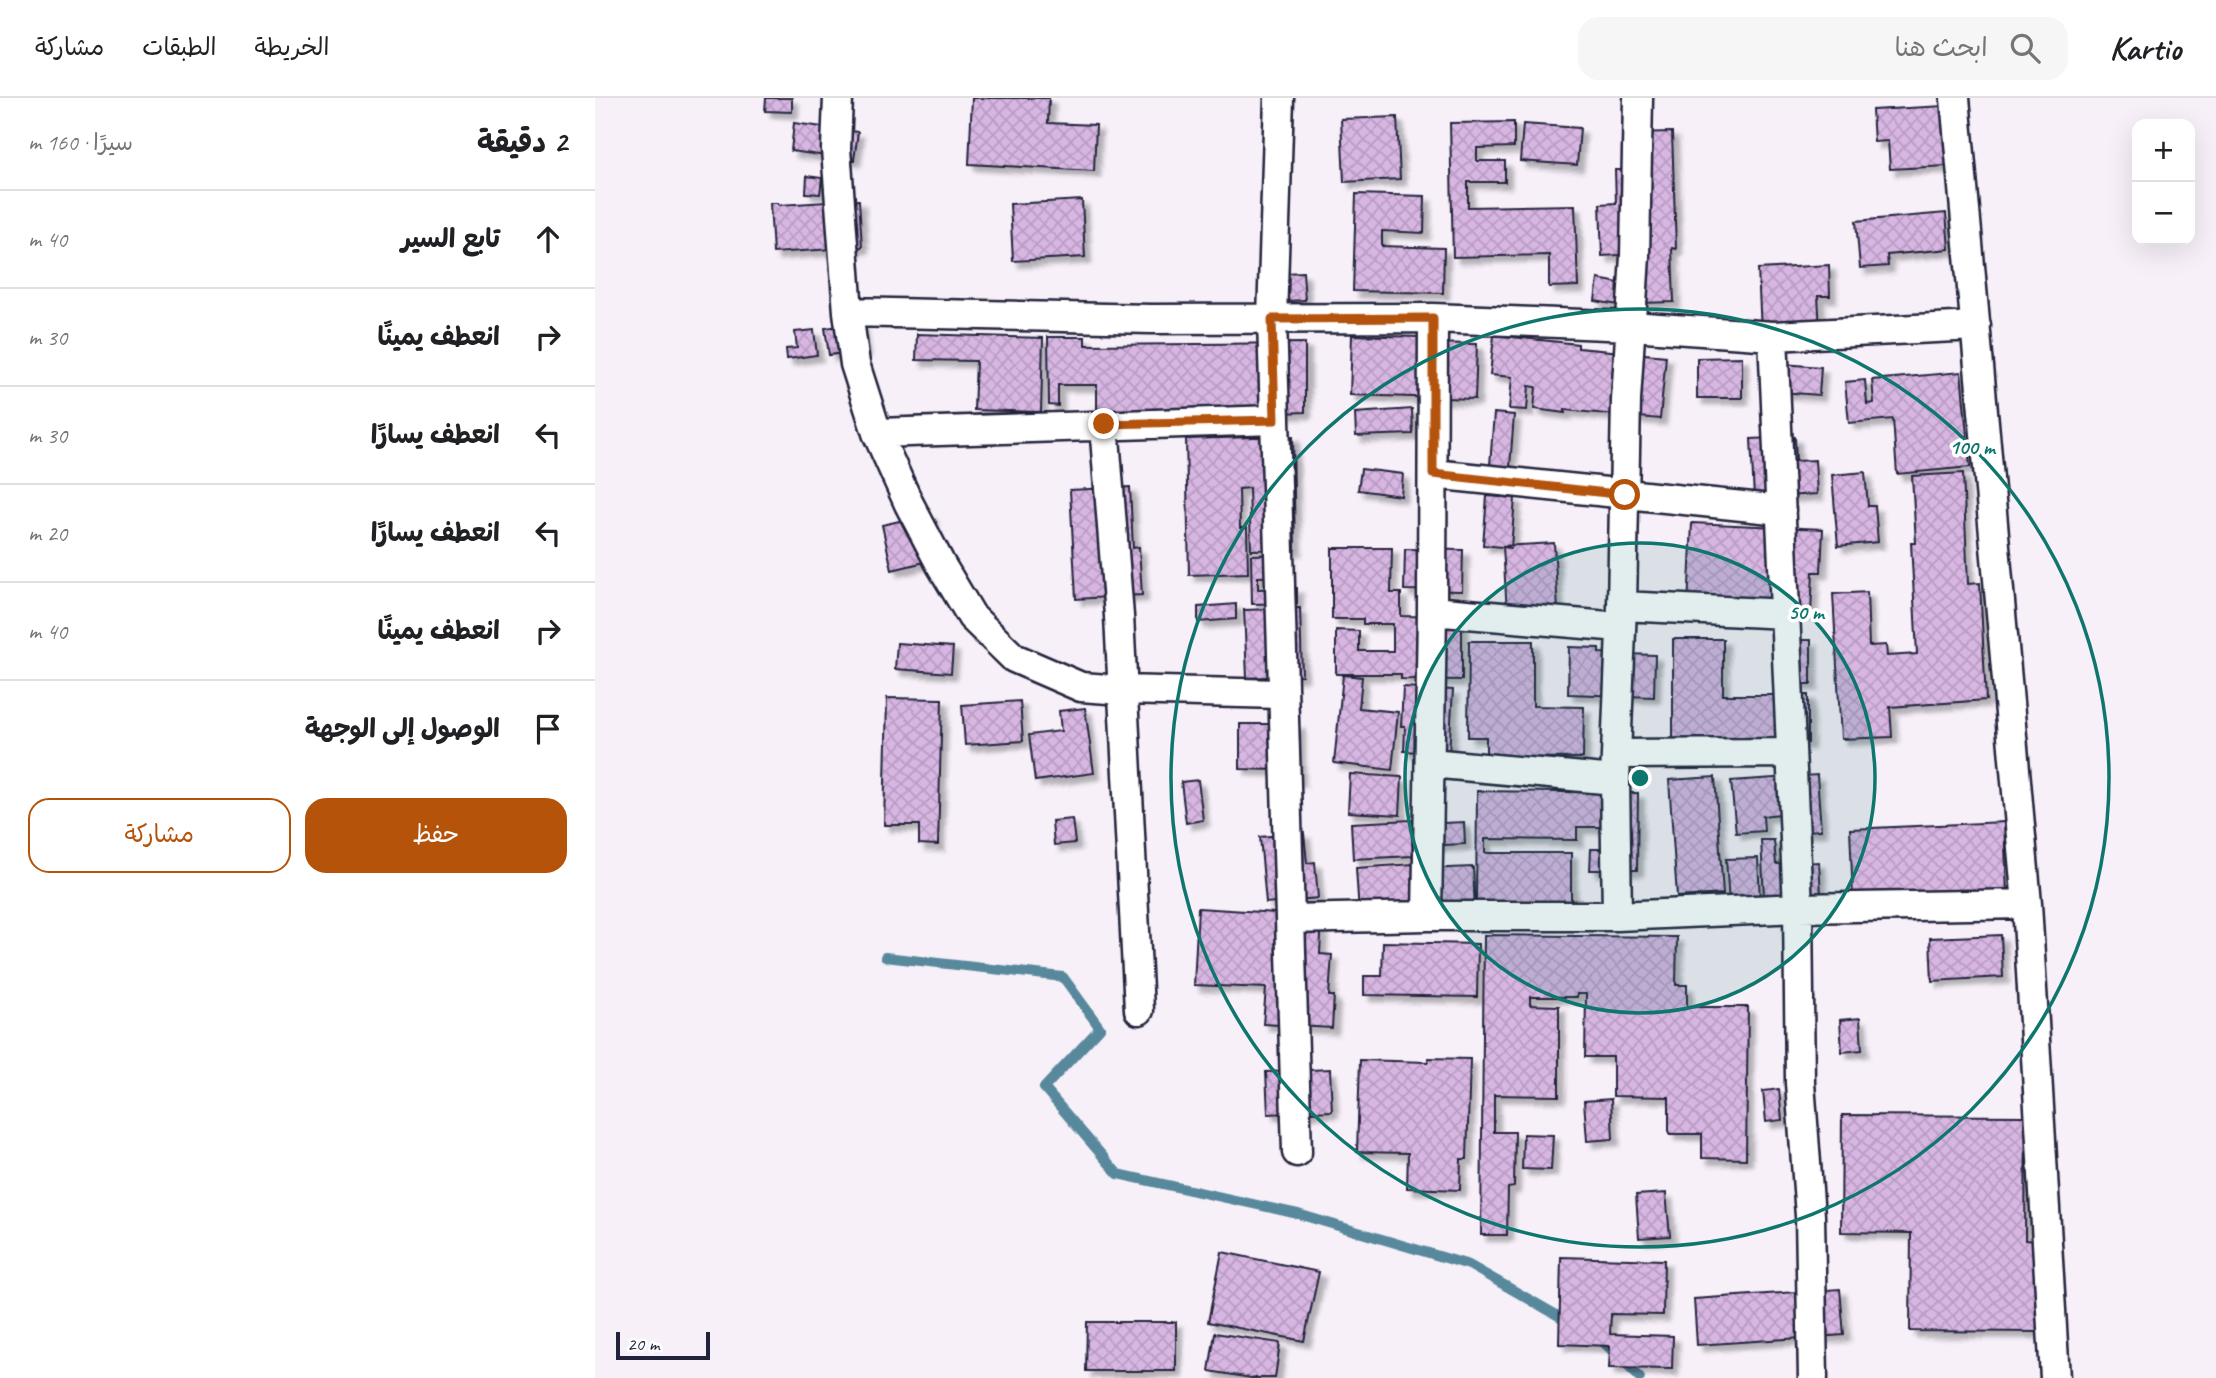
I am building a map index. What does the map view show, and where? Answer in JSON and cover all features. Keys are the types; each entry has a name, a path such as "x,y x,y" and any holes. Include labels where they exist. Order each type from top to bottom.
{"street":[{"path":"838,98 836,149 848,312 855,364 877,433 915,516 972,617 1014,659 1081,687 1282,694"},
{"path":"1279,98 1272,319 1297,1152"},
{"path":"1617,916 1616,767 1626,400 1635,256 1638,98"},
{"path":"1955,98 2027,904 2055,1378"},
{"path":"848,312 1150,319 1433,318 1631,326 1773,336 1976,326"},
{"path":"1427,915 1433,318"},
{"path":"1773,336 1798,908 1800,1083 1810,1216 1813,1378"},
{"path":"877,433 1275,420"},
{"path":"1104,424 1122,690 1139,1010"},
{"path":"1433,474 1781,510"},
{"path":"1432,611 1621,617 1786,614"},
{"path":"1430,763 1616,767 1791,753"},
{"path":"1290,919 1427,915 1617,916 1798,908 2027,904"}],"building":[{"path":"766,98 792,98 792,112 765,111"},
{"path":"972,98 1049,98 1048,123 1096,125 1094,171 969,164"},
{"path":"1944,106 1947,166 1890,169 1888,141 1874,142 1872,110"},
{"path":"1397,117 1400,179 1344,182 1341,119"},
{"path":"1514,122 1514,147 1477,148 1477,161 1505,161 1505,182 1468,182 1468,207 1575,205 1578,286 1549,287 1549,255 1453,257 1450,123"},
{"path":"794,123 858,132 854,160 791,151"},
{"path":"1523,124 1580,128 1577,165 1520,161"},
{"path":"1672,132 1676,249 1672,248 1674,302 1640,303 1638,254 1602,256 1600,204 1616,203 1615,170 1633,170 1632,133"},
{"path":"807,176 822,178 820,194 806,193"},
{"path":"1356,194 1425,196 1424,233 1382,231 1382,246 1444,248 1443,293 1353,291"},
{"path":"859,200 862,247 773,253 770,203 779,205"},
{"path":"1082,200 1085,257 1013,261 1010,204"},
{"path":"1946,213 1949,249 1887,255 1888,266 1860,268 1856,221"},
{"path":"1829,265 1830,296 1818,296 1820,329 1761,332 1758,269"},
{"path":"1303,272 1305,300 1268,302 1267,274"},
{"path":"1598,279 1634,286 1630,307 1595,301"},
{"path":"861,323 865,350 829,355 825,328"},
{"path":"814,330 817,355 787,359 786,349 797,348 795,332"},
{"path":"917,334 1043,338 1041,412 974,410 976,361 916,360"},
{"path":"1352,335 1420,337 1420,343 1477,344 1475,399 1350,395"},
{"path":"1494,335 1578,344 1578,348 1666,356 1660,419 1534,409 1536,387 1529,386 1527,410 1509,409 1512,377 1490,375"},
{"path":"1048,337 1085,337 1085,345 1305,343 1305,412 1097,420 1097,385 1058,385 1058,406 1049,405"},
{"path":"1742,357 1742,398 1697,398 1697,358"},
{"path":"1770,363 1821,367 1819,395 1768,391"},
{"path":"1961,372 1970,467 1897,474 1893,419 1849,423 1845,382 1865,380 1867,404 1874,403 1872,380"},
{"path":"1412,409 1413,434 1356,436 1355,413"},
{"path":"1494,413 1514,415 1510,467 1490,465"},
{"path":"1293,436 1295,549 1251,550 1249,488 1239,489 1240,528 1247,528 1248,573 1189,575 1186,439"},
{"path":"1795,437 1796,461 1815,460 1817,494 1754,498 1751,439"},
{"path":"1361,469 1403,474 1401,496 1358,490"},
{"path":"1865,472 1868,506 1875,506 1878,542 1838,546 1832,475"},
{"path":"1963,473 1968,584 1980,583 1986,700 1890,707 1892,737 1841,739 1833,594 1867,592 1869,646 1886,645 1887,656 1917,654 1911,543 1916,543 1912,476"},
{"path":"1130,487 1133,548 1139,547 1142,595 1076,599 1070,490"},
{"path":"1487,496 1515,498 1511,548 1483,545"},
{"path":"930,514 941,558 892,570 882,525"},
{"path":"1692,523 1823,529 1821,572 1813,572 1811,613 1688,606"},
{"path":"1554,543 1558,610 1507,613 1503,546"},
{"path":"1332,548 1392,548 1391,593 1401,593 1401,616 1462,617 1462,680 1401,679 1401,674 1336,674 1336,630 1359,631 1359,651 1393,651 1393,624 1363,624 1363,619 1332,619"},
{"path":"1405,549 1463,550 1462,591 1404,590"},
{"path":"1288,554 1288,576 1258,577 1258,589 1297,588 1297,603 1252,604 1251,555"},
{"path":"1236,604 1236,619 1198,622 1198,607"},
{"path":"1300,608 1302,675 1247,678 1244,610"},
{"path":"1673,639 1723,639 1723,695 1808,695 1808,743 1725,743 1673,752"},
{"path":"1779,640 1811,640 1811,684 1778,684"},
{"path":"1469,641 1533,641 1533,706 1584,707 1583,758 1486,757 1486,737 1468,737"},
{"path":"897,643 953,647 951,673 895,669"},
{"path":"1569,647 1599,648 1599,653 1655,655 1654,697 1568,694"},
{"path":"1343,675 1362,677 1359,708 1398,712 1392,770 1334,763"},
{"path":"1403,687 1453,690 1449,754 1404,751 1405,726 1401,726"},
{"path":"887,698 942,699 938,845 919,844 919,825 884,825"},
{"path":"1020,701 1023,741 965,745 962,705"},
{"path":"1085,708 1094,773 1035,781 1029,735 1061,731 1059,711"},
{"path":"1240,724 1299,724 1299,781 1277,770 1240,769"},
{"path":"1350,774 1402,777 1400,815 1348,812"},
{"path":"1817,775 1821,830 1791,832 1790,813 1763,816 1764,831 1736,833 1731,781"},
{"path":"1715,777 1723,894 1677,897 1669,780"},
{"path":"1198,780 1203,820 1186,823 1181,782"},
{"path":"1477,791 1638,793 1637,870 1590,870 1591,849 1606,849 1607,827 1577,827 1577,840 1485,839 1485,853 1571,853 1571,908 1476,907"},
{"path":"1072,819 1075,843 1054,845 1052,821"},
{"path":"1411,820 1413,856 1353,859 1351,823"},
{"path":"1464,822 1465,844 1423,846 1421,824"},
{"path":"2004,822 2007,893 1853,899 1850,829"},
{"path":"1304,833 1307,863 1315,862 1318,898 1266,903 1260,837"},
{"path":"1761,840 1774,840 1776,864 1819,862 1821,894 1764,897"},
{"path":"1758,858 1760,901 1729,903 1726,859"},
{"path":"1413,864 1417,909 1359,913 1356,868"},
{"path":"1473,867 1475,912 1424,914 1422,869"},
{"path":"1198,908 1322,916 1320,954 1332,955 1329,996 1334,996 1332,1028 1263,1024 1266,988 1194,985"},
{"path":"1484,935 1677,937 1676,985 1687,985 1687,1007 1748,1007 1746,1159 1702,1158 1702,1134 1669,1134 1669,1097 1613,1096 1613,1057 1585,1057 1586,994 1577,994 1577,997 1530,997 1530,1005 1559,1006 1559,1096 1494,1095 1494,1132 1515,1132 1514,1187 1508,1188 1507,1235 1481,1235"},
{"path":"2001,935 2003,977 1932,981 1930,938"},
{"path":"1383,942 1478,944 1477,997 1364,995 1364,976 1382,976"},
{"path":"1860,1018 1862,1050 1842,1052 1840,1020"},
{"path":"1428,1058 1470,1059 1467,1159 1461,1159 1460,1190 1407,1188 1408,1153 1357,1152 1360,1060 1428,1062"},
{"path":"1330,1069 1332,1111 1268,1114 1266,1072"},
{"path":"1779,1089 1782,1120 1766,1122 1763,1091"},
{"path":"1611,1099 1613,1139 1587,1141 1584,1101"},
{"path":"1842,1115 2026,1116 2025,1240 2041,1241 2040,1332 1910,1331 1911,1233 1841,1232"},
{"path":"1523,1134 1553,1135 1551,1170 1522,1169"},
{"path":"1666,1193 1670,1236 1639,1238 1636,1195"},
{"path":"1222,1252 1319,1272 1304,1341 1208,1322"},
{"path":"1561,1257 1664,1260 1663,1315 1611,1314 1610,1334 1673,1336 1672,1369 1609,1368 1610,1346 1559,1344"},
{"path":"1840,1289 1844,1335 1697,1345 1694,1299"},
{"path":"1087,1322 1176,1322 1176,1371 1086,1371"},
{"path":"1215,1333 1280,1343 1275,1378 1251,1378 1209,1371"}],"waterway":[{"path":"885,957 1063,977 1100,1028 1044,1088 1118,1174 1298,1214 1469,1265 1569,1322"},
{"path":"1597,1339 1640,1378"}],"route":[{"path":"1104,424 1275,420 1272,319 1433,318 1433,474 1625,495"}]}
